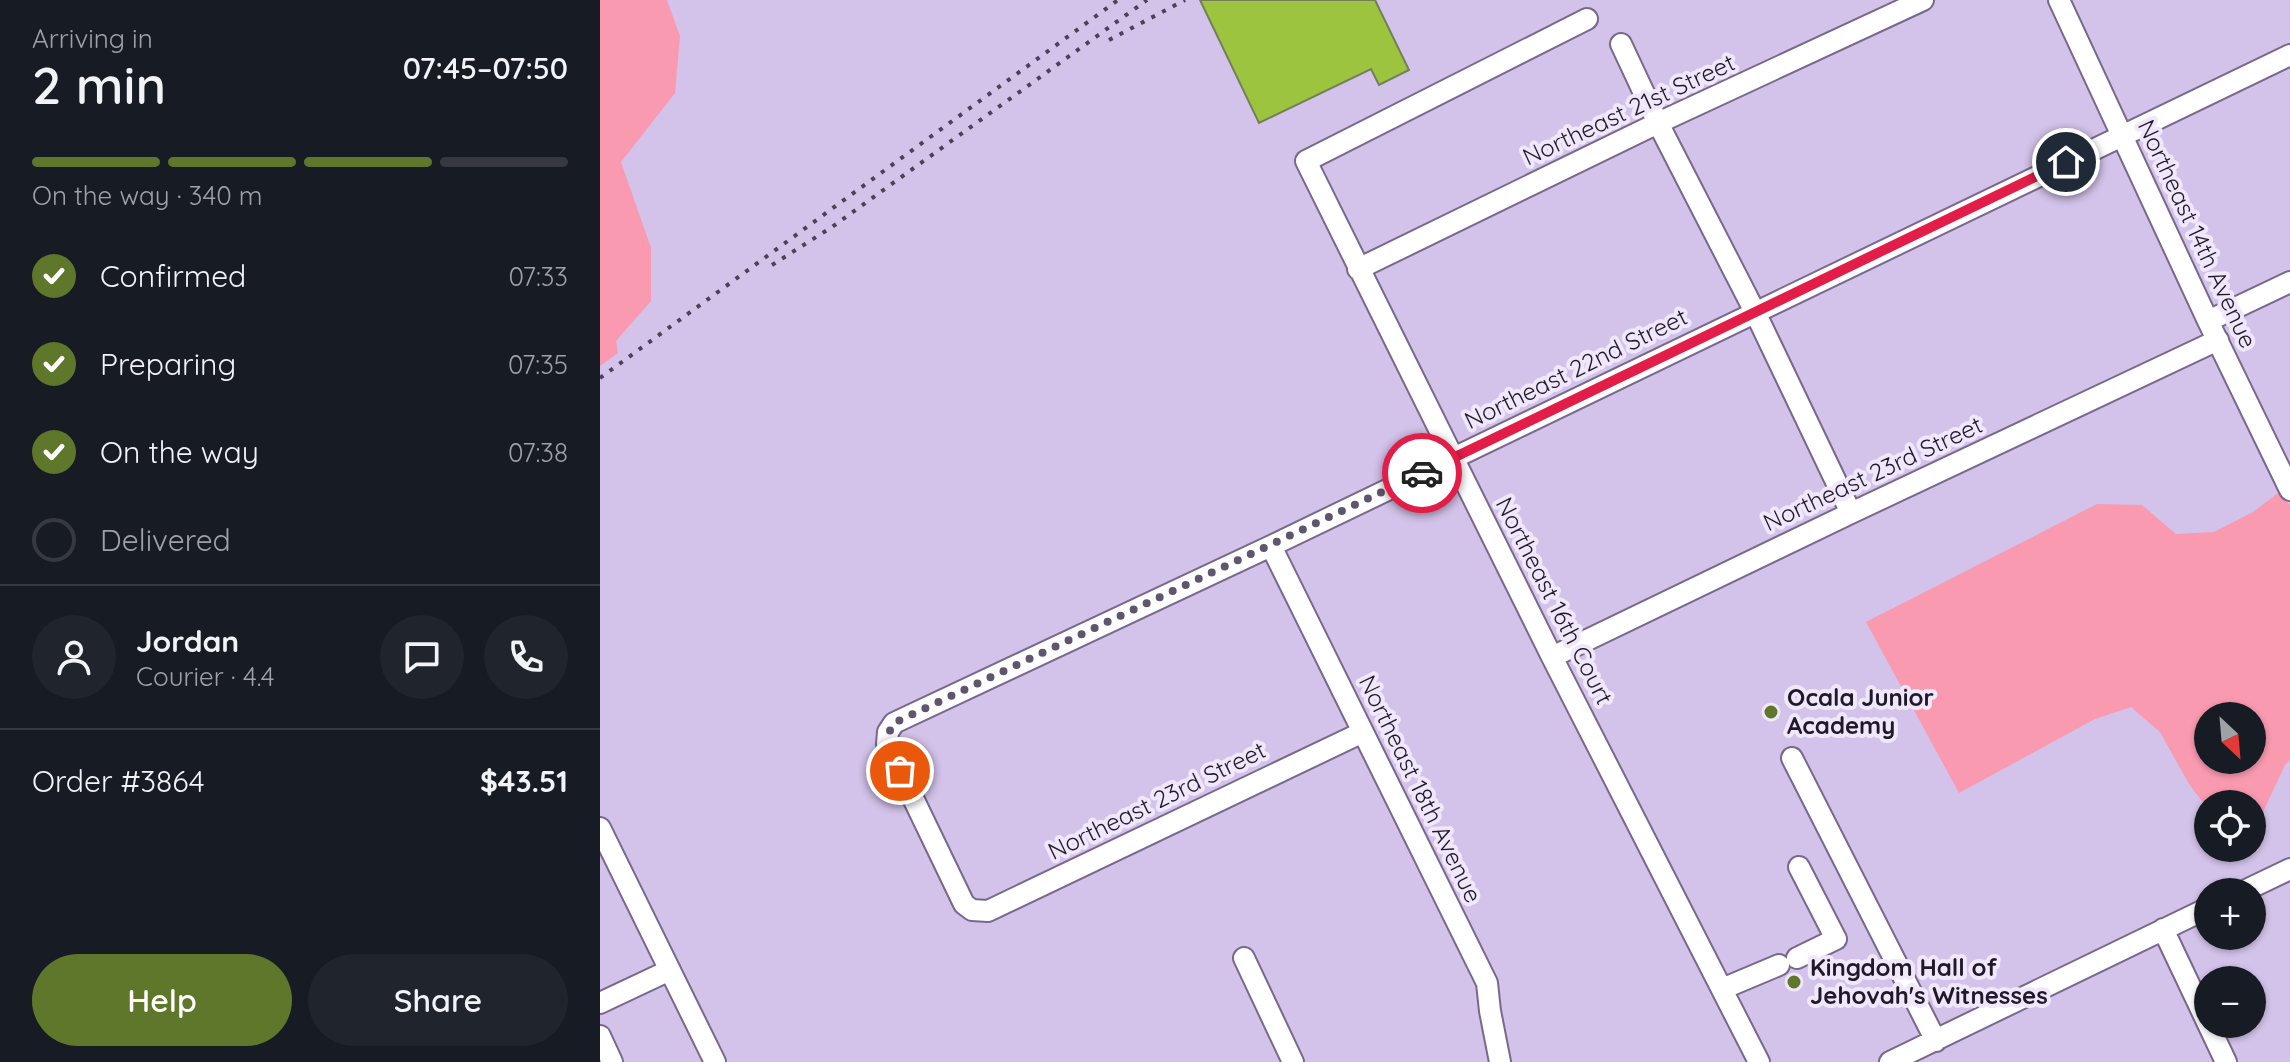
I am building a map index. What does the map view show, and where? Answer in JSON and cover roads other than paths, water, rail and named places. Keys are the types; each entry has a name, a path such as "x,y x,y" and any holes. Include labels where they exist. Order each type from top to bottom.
{"street":[{"name":"Northeast 21st Street","path":"1358,269 1658,123 1923,0"},
{"name":"Northeast 14th Avenue","path":"2059,0 2290,490"},
{"name":"Northeast 16th Court","path":"1587,19 1306,161 1552,657 1759,1062"},
{"path":"1621,44 1851,513"},
{"name":"Northeast 22nd Street","path":"972,910 964,904 887,744 888,732 894,723 1271,546 2290,55"},
{"path":"2208,321 2290,282"},
{"name":"Northeast 23rd Street","path":"1552,657 2218,340"},
{"name":"Northeast 18th Avenue","path":"1271,546 1487,983 1500,1062"},
{"name":"Northeast 23rd Street","path":"972,910 988,911 1363,732"},
{"path":"1792,758 1936,1041"},
{"path":"600,828 715,1062"},
{"path":"1722,989 1836,939 1799,867"},
{"path":"2266,880 2290,869"},
{"path":"1890,1062 1916,1056 1936,1041 2194,915"},
{"path":"2163,929 2194,994"},
{"path":"1244,958 1293,1062"},
{"path":"600,1003 670,970"},
{"path":"600,1036 612,1062"},
{"path":"2215,1038 2226,1062"}],"railway":[{"path":"600,378 1118,0"},
{"path":"772,265 832,227 1147,0"},
{"path":"1109,40 1185,0"}],"place":[{"name":"Ocala Junior Academy","path":"1771,712"},
{"name":"Kingdom Hall of Jehovah's Witnesses","path":"1794,982"}]}
